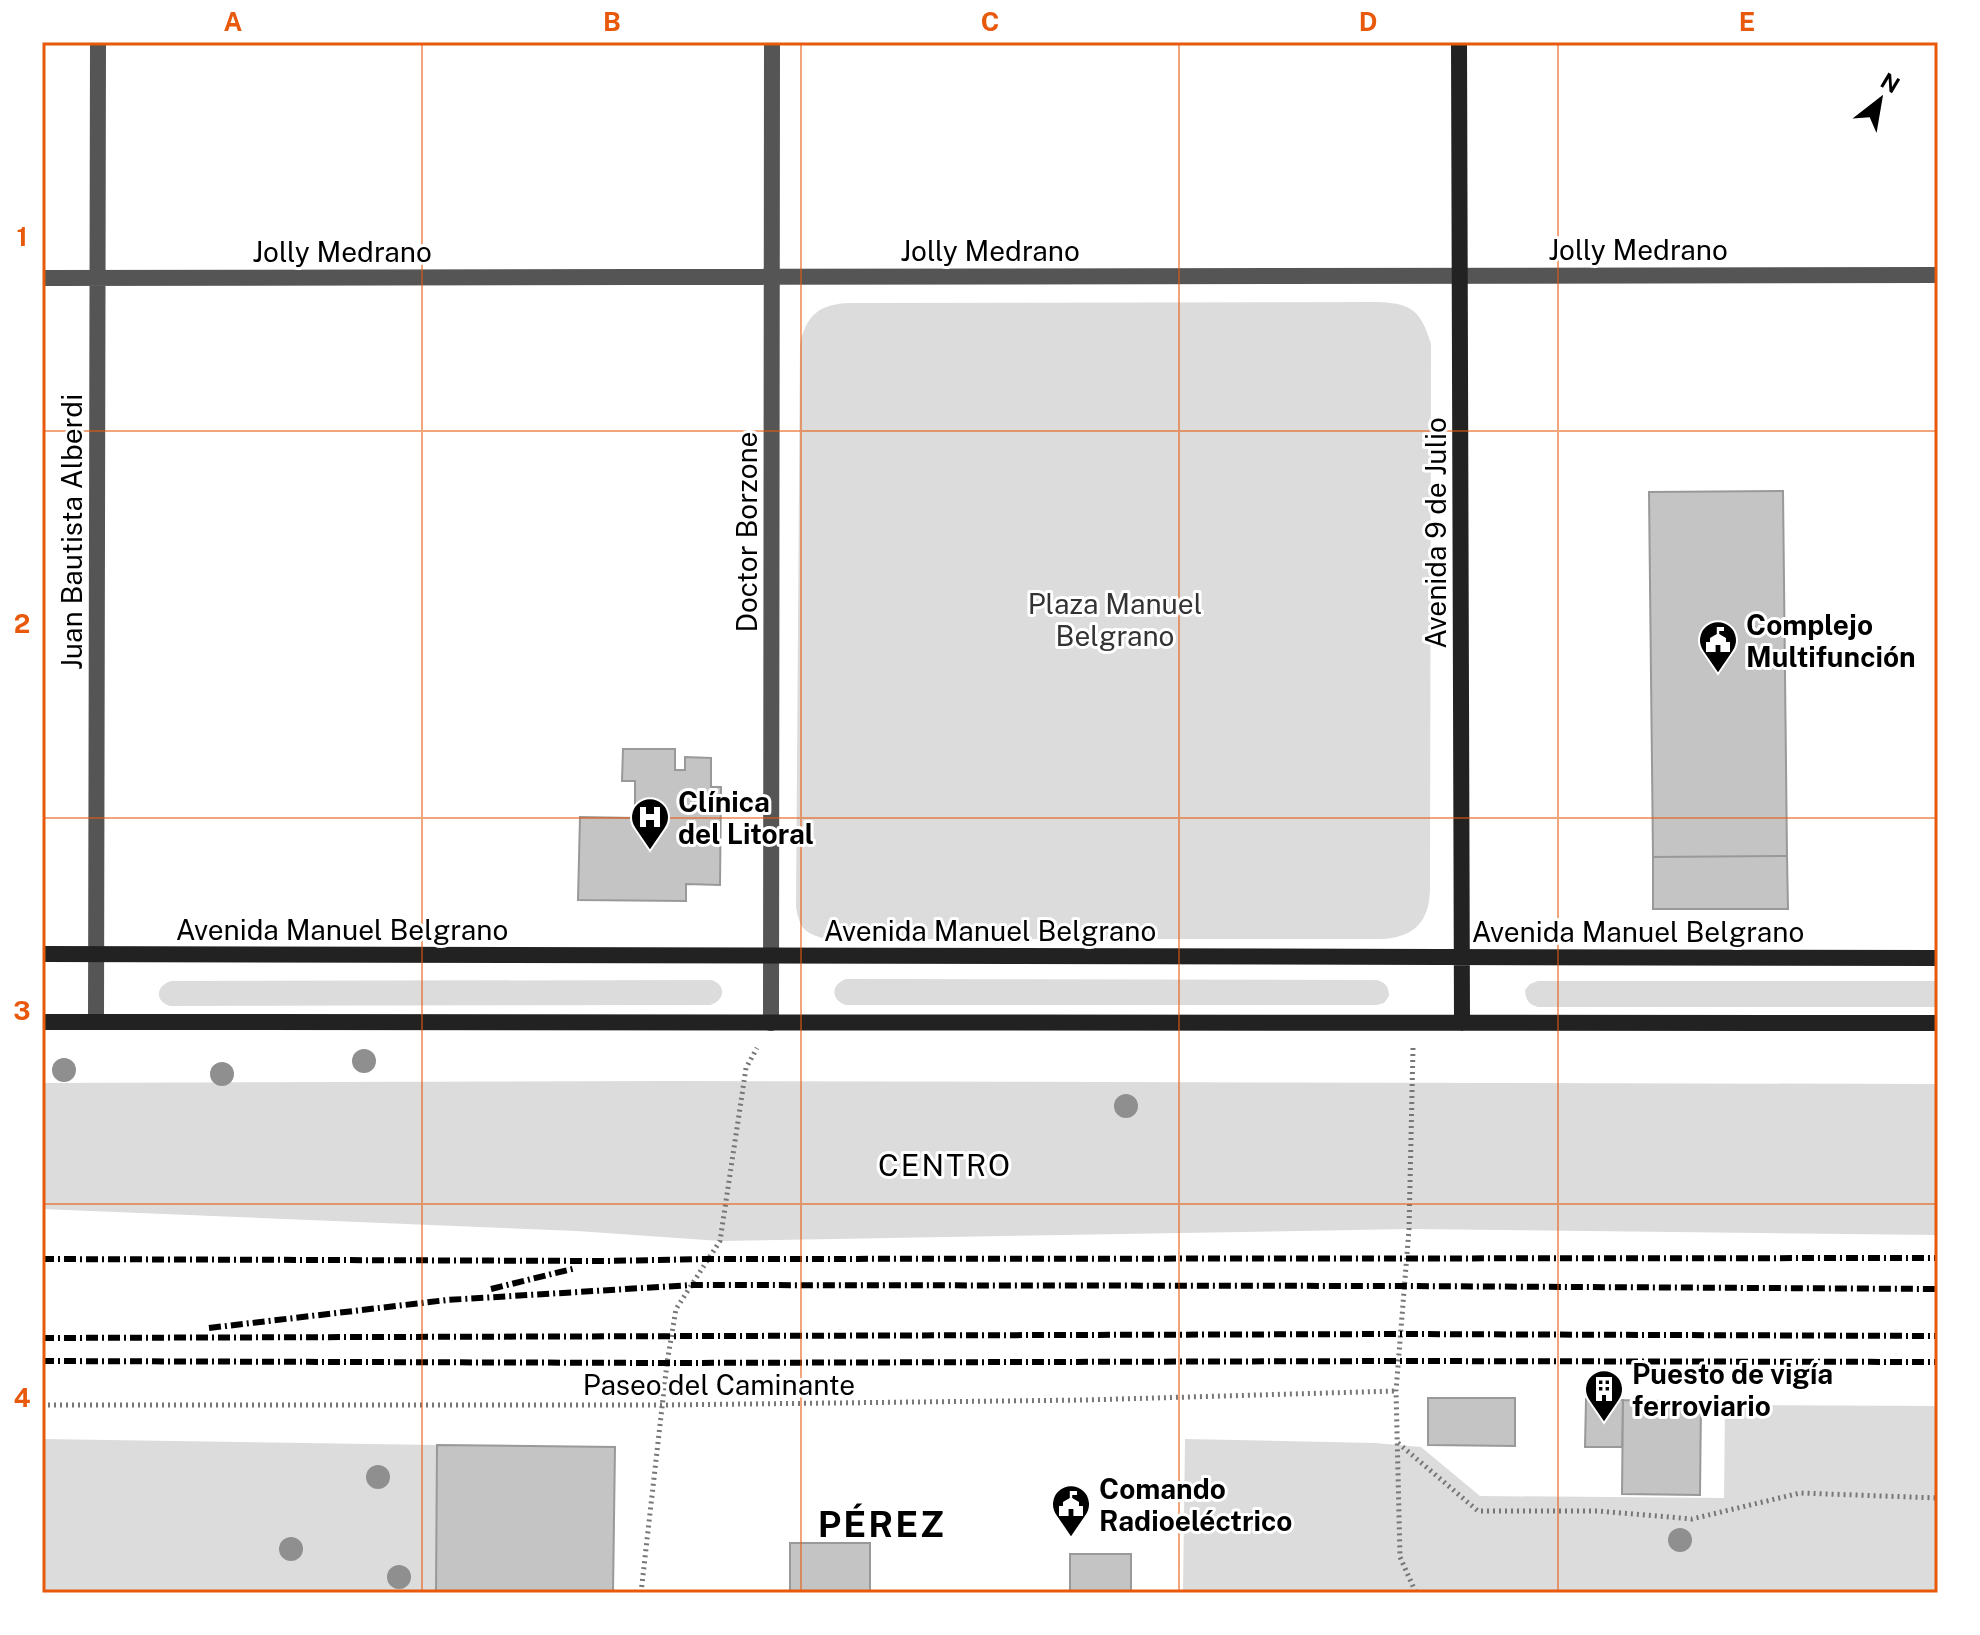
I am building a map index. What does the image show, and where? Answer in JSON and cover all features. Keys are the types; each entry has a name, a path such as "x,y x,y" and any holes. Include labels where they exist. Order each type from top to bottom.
{"main road":[{"name":"Avenida 9 de Julio","path":"1459,42 1462,1023"},
{"name":"Avenida Manuel Belgrano","path":"42,954 1938,958"},
{"path":"42,1022 1938,1023"}],"street":[{"name":"Juan Bautista Alberdi","path":"96,1022 98,42"},
{"name":"Doctor Borzone","path":"771,1023 772,42"},
{"name":"Jolly Medrano","path":"42,278 1938,275"}],"path":[{"path":"641,1593 676,1309 720,1241 746,1068 771,1023"},
{"path":"1416,1593 1400,1557 1396,1391 1409,1229 1413,1049 1417,1023"},
{"name":"Paseo del Caminante","path":"42,1405 663,1405 1085,1400 1396,1391"},
{"path":"1398,1443 1478,1511 1598,1511 1692,1519 1800,1493 1938,1498"}],"green space":[{"name":"Plaza Manuel Belgrano","path":"850,303 1399,304 1413,311 1419,316 1431,344 1430,890 1426,911 1417,926 1402,936 1380,939 826,939 804,929 796,907 800,345 810,319 822,309"},
{"path":"846,979 1377,980 1386,986 1389,996 1384,1003 1377,1005 846,1005 837,1000 834,992 837,984"},
{"path":"711,980 719,985 722,992 719,1000 710,1005 170,1006 162,1001 159,994 162,986 171,981"},
{"path":"1538,981 1938,981 1938,1007 1538,1007 1528,1001 1525,990"},
{"path":"42,1083 1938,1084 1938,1235 1409,1229 720,1241 577,1231 42,1209"},
{"path":"1725,1405 1938,1406 1938,1593 1183,1593 1185,1439 1375,1443 1421,1447 1480,1496 1724,1498"},
{"path":"42,1439 437,1445 436,1593 42,1593"}],"building":[{"name":"Complejo Multifunción","path":"1783,491 1787,856 1653,857 1649,492"},
{"name":"Clínica del Litoral","path":"623,749 675,749 675,770 685,770 685,757 711,758 711,787 721,787 720,885 686,884 686,901 578,900 580,817 635,818 635,781 622,781"},
{"path":"1787,856 1788,909 1653,909 1653,857"},
{"path":"1428,1398 1515,1398 1515,1446 1428,1445"},
{"name":"Puesto de vigía ferroviario","path":"1586,1399 1623,1400 1622,1447 1585,1447"},
{"path":"1623,1400 1701,1402 1700,1495 1622,1494"},
{"path":"437,1445 615,1447 613,1593 436,1593"},
{"path":"790,1543 870,1543 870,1593 790,1593"},
{"path":"1070,1554 1131,1554 1131,1593 1070,1593"}],"railway":[{"path":"42,1259 1938,1258"},
{"path":"491,1289 576,1268"},
{"path":"209,1328 447,1300 692,1285 1938,1289"},
{"path":"42,1338 1401,1334 1938,1336"},
{"path":"42,1361 1938,1362"}],"place":[{"name":"Complejo Multifunción","path":"1718,674"},
{"name":"Clínica del Litoral","path":"650,851"},
{"name":"Puesto de vigía ferroviario","path":"1604,1423"},
{"name":"Comando Radioeléctrico","path":"1071,1538"}],"district":[{"name":"CENTRO","path":"945,1165"},
{"name":"PÉREZ","path":"882,1524"}]}
